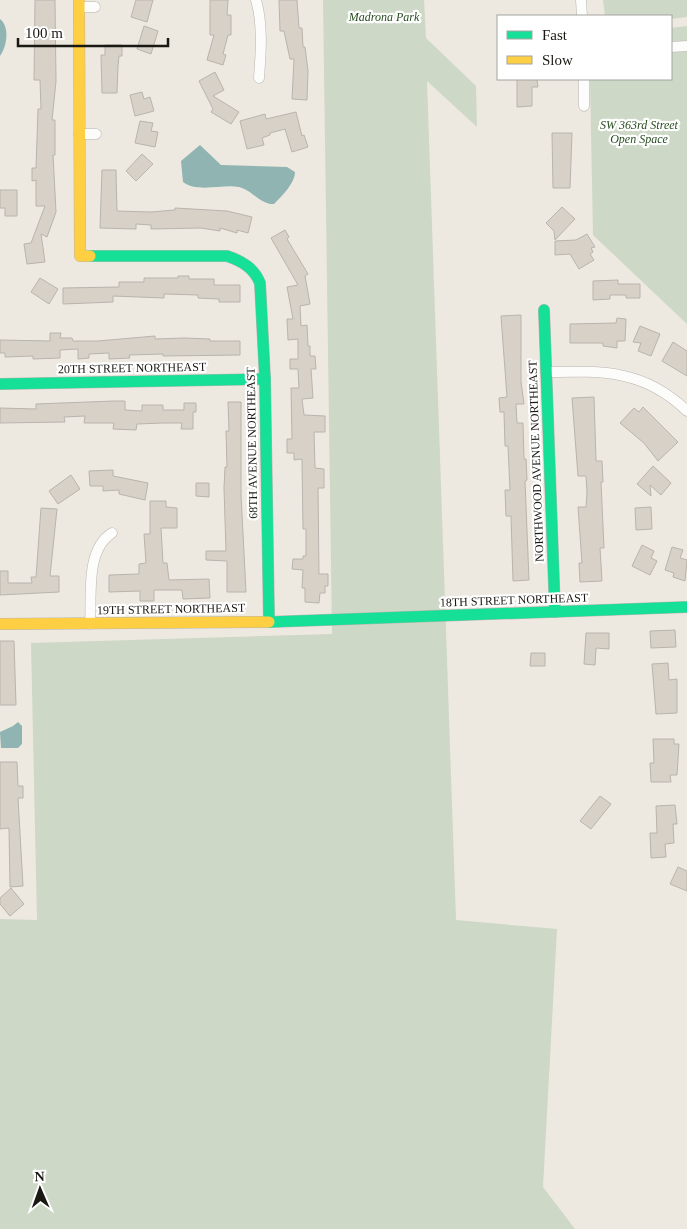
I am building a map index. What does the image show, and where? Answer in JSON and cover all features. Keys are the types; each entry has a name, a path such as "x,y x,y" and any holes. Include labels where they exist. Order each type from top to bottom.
{"street":[{"path":"256,0 259,15 261,54 259,78"},
{"path":"581,0 582,15"},
{"path":"95,7 79,3 79,134 96,134"},
{"path":"672,47 687,46"},
{"path":"584,80 584,106"},
{"name":"68TH AVENUE NORTHEAST","path":"79,134 80,256 227,256 244,262 258,276 262,292 265,379 269,622"},
{"name":"NORTHWOOD AVENUE NORTHEAST","path":"544,310 555,612"},
{"path":"546,372 599,371 627,376 655,387 687,411"},
{"name":"20TH STREET NORTHEAST","path":"0,384 265,379"},
{"path":"90,624 93,562 104,538 112,532"},
{"name":"18TH STREET NORTHEAST","path":"342,620 687,607"},
{"name":"19TH STREET NORTHEAST","path":"0,624 342,620"}],"green space":[{"name":"Madrona Park","path":"323,0 424,0 426,38 476,86 477,127 427,81 456,920 557,929 543,1187 575,1229 0,1229 0,919 37,920 31,643 332,634"},
{"path":"603,0 687,0 687,17 672,19 672,15 605,15"},
{"name":"SW 363rd Street Open Space","path":"687,26 687,324 593,235 590,80 672,80 672,28"}],"water":[{"path":"0,19 5,27 6,37 0,56"},
{"path":"200,145 221,165 287,167 295,172 293,181 274,204 266,203 239,187 202,188 189,185 183,182 181,161"},
{"path":"18,722 22,726 22,744 18,748 1,748 0,732"}],"building":[{"path":"35,0 55,0 56,81 52,120 55,120 55,155 53,155 56,212 47,237 41,234 45,262 27,264 24,244 31,243 45,206 36,206 36,180 32,181 32,168 36,168 38,109 41,109 40,80 34,80"},
{"path":"136,0 153,0 147,22 131,17"},
{"path":"210,0 228,0 227,15 231,15 231,35 228,35 223,54 226,55 223,65 207,60 214,35 210,35"},
{"path":"279,0 297,0 299,28 302,28 303,47 305,47 308,71 307,100 292,99 294,59 290,59 284,31 280,31"},
{"path":"144,26 158,31 151,54 137,49"},
{"path":"105,45 122,45 122,56 119,56 117,93 102,93 101,55 105,55"},
{"path":"215,72 224,90 213,96 239,112 231,124 211,112 213,109 199,81"},
{"path":"517,80 537,80 538,87 532,87 532,106 517,107"},
{"path":"142,92 144,99 150,97 154,111 135,116 130,95"},
{"path":"296,112 302,136 304,135 308,147 292,152 285,129 270,133 270,135 262,138 264,145 247,149 240,121 265,114 266,119"},
{"path":"140,121 153,123 151,131 158,132 155,147 135,143"},
{"path":"552,133 572,133 570,188 553,188"},
{"path":"142,154 153,164 136,181 126,171"},
{"path":"102,170 116,170 117,211 151,212 175,210 175,208 227,211 252,217 248,233 237,230 237,233 220,228 220,231 201,228 151,229 151,225 136,224 136,229 100,228"},
{"path":"0,190 17,190 17,216 5,216 5,208 0,208"},
{"path":"562,207 575,219 555,240 554,231 546,223"},
{"path":"285,230 289,237 287,239 308,274 305,276 310,304 300,306 301,326 307,325 310,356 315,356 316,369 311,369 313,398 302,399 304,415 325,416 325,432 314,432 315,468 324,469 324,488 318,488 319,574 328,574 328,586 325,586 325,593 320,593 319,603 305,602 305,588 302,588 303,570 292,569 293,559 303,559 303,556 306,556 306,529 303,529 302,459 294,460 294,453 287,453 287,439 292,439 291,388 299,388 298,369 290,369 290,359 298,359 298,339 288,340 287,319 293,319 287,287 298,285 271,238"},
{"path":"587,234 595,247 591,248 593,252 590,254 594,260 579,269 570,254 555,255 555,241 576,240"},
{"path":"178,276 189,276 189,279 214,279 214,285 240,285 240,302 219,302 219,299 198,298 198,295 164,294 164,298 113,296 113,302 63,304 63,288 119,287 119,282 144,282 144,278 178,278"},
{"path":"40,278 58,289 49,304 31,292"},
{"path":"618,280 618,284 640,284 640,298 626,298 626,295 610,295 610,299 593,300 593,281"},
{"path":"521,315 521,382 524,404 516,404 517,423 523,423 524,459 526,459 527,480 525,481 529,580 513,581 511,516 506,516 505,490 510,490 508,446 505,446 504,412 500,412 499,398 507,397 501,316"},
{"path":"617,318 626,319 625,341 617,341 617,348 603,346 603,343 570,343 570,324 616,323"},
{"path":"640,326 660,334 651,356 638,351 641,343 633,342"},
{"path":"50,333 61,333 60,338 72,338 73,341 98,341 155,336 155,339 184,338 210,339 210,341 240,341 240,355 129,355 130,358 109,359 109,353 89,354 89,358 78,359 78,349 60,350 60,358 33,359 33,356 5,357 5,353 0,353 0,340 50,341"},
{"path":"673,342 687,351 687,376 662,361"},
{"path":"594,397 596,461 602,461 603,482 601,482 604,548 600,548 602,581 580,582 579,563 582,563 578,507 586,507 587,493 586,476 578,476 572,398"},
{"path":"125,401 125,410 142,411 142,405 163,405 163,410 184,410 184,403 196,403 196,412 193,412 193,429 181,429 182,423 163,423 137,424 136,430 113,429 114,423 84,423 85,416 64,417 65,422 0,423 0,408 36,409 36,404"},
{"path":"228,402 241,402 241,495 246,592 227,592 227,561 206,560 206,551 226,551 224,488 225,467 227,467 226,431 229,431"},
{"path":"643,407 678,442 658,461 644,443 620,423 634,408 639,412"},
{"path":"653,466 671,483 661,495 650,485 651,496 637,484"},
{"path":"113,470 113,476 148,483 145,500 119,494 119,490 103,491 103,486 90,486 89,471"},
{"path":"71,475 80,489 58,504 49,491"},
{"path":"196,483 209,483 209,497 196,496"},
{"path":"150,501 166,501 166,507 177,508 177,528 161,528 163,563 167,563 169,580 209,579 210,598 183,599 182,590 154,590 154,601 140,601 140,591 109,592 109,575 139,574 139,564 146,563 144,534 150,534"},
{"path":"651,507 652,529 636,530 635,508"},
{"path":"41,508 57,509 50,576 59,576 59,592 0,595 0,571 8,571 8,583 32,583 31,577 36,577"},
{"path":"642,545 654,551 651,558 657,561 650,575 632,566"},
{"path":"672,547 683,550 680,558 687,560 685,581 673,577 674,573 665,570"},
{"path":"675,630 676,647 651,648 650,631"},
{"path":"586,633 609,633 609,649 596,648 595,665 584,664"},
{"path":"0,641 14,641 16,705 0,705"},
{"path":"531,653 545,653 545,666 530,666"},
{"path":"668,663 669,680 677,679 677,713 656,714 652,664"},
{"path":"653,739 674,739 674,744 679,744 677,775 670,775 671,782 651,782 650,763 654,763"},
{"path":"0,762 17,762 18,786 23,786 23,798 18,798 23,886 10,887 9,828 0,829"},
{"path":"600,796 611,804 591,829 580,821"},
{"path":"675,805 677,824 673,824 674,843 665,844 666,857 651,858 650,833 657,833 656,806"},
{"path":"678,867 687,871 687,891 670,884"},
{"path":"11,888 24,904 10,916 0,904 0,898"}],"traffic: fast":[{"path":"90,256 227,256 247,266 260,283 265,379 269,622"},
{"path":"544,310 555,612"},
{"path":"0,384 265,379"},
{"path":"269,622 687,607"}],"traffic: slow":[{"path":"79,0 80,256 90,256"},
{"path":"0,624 269,622"}]}
